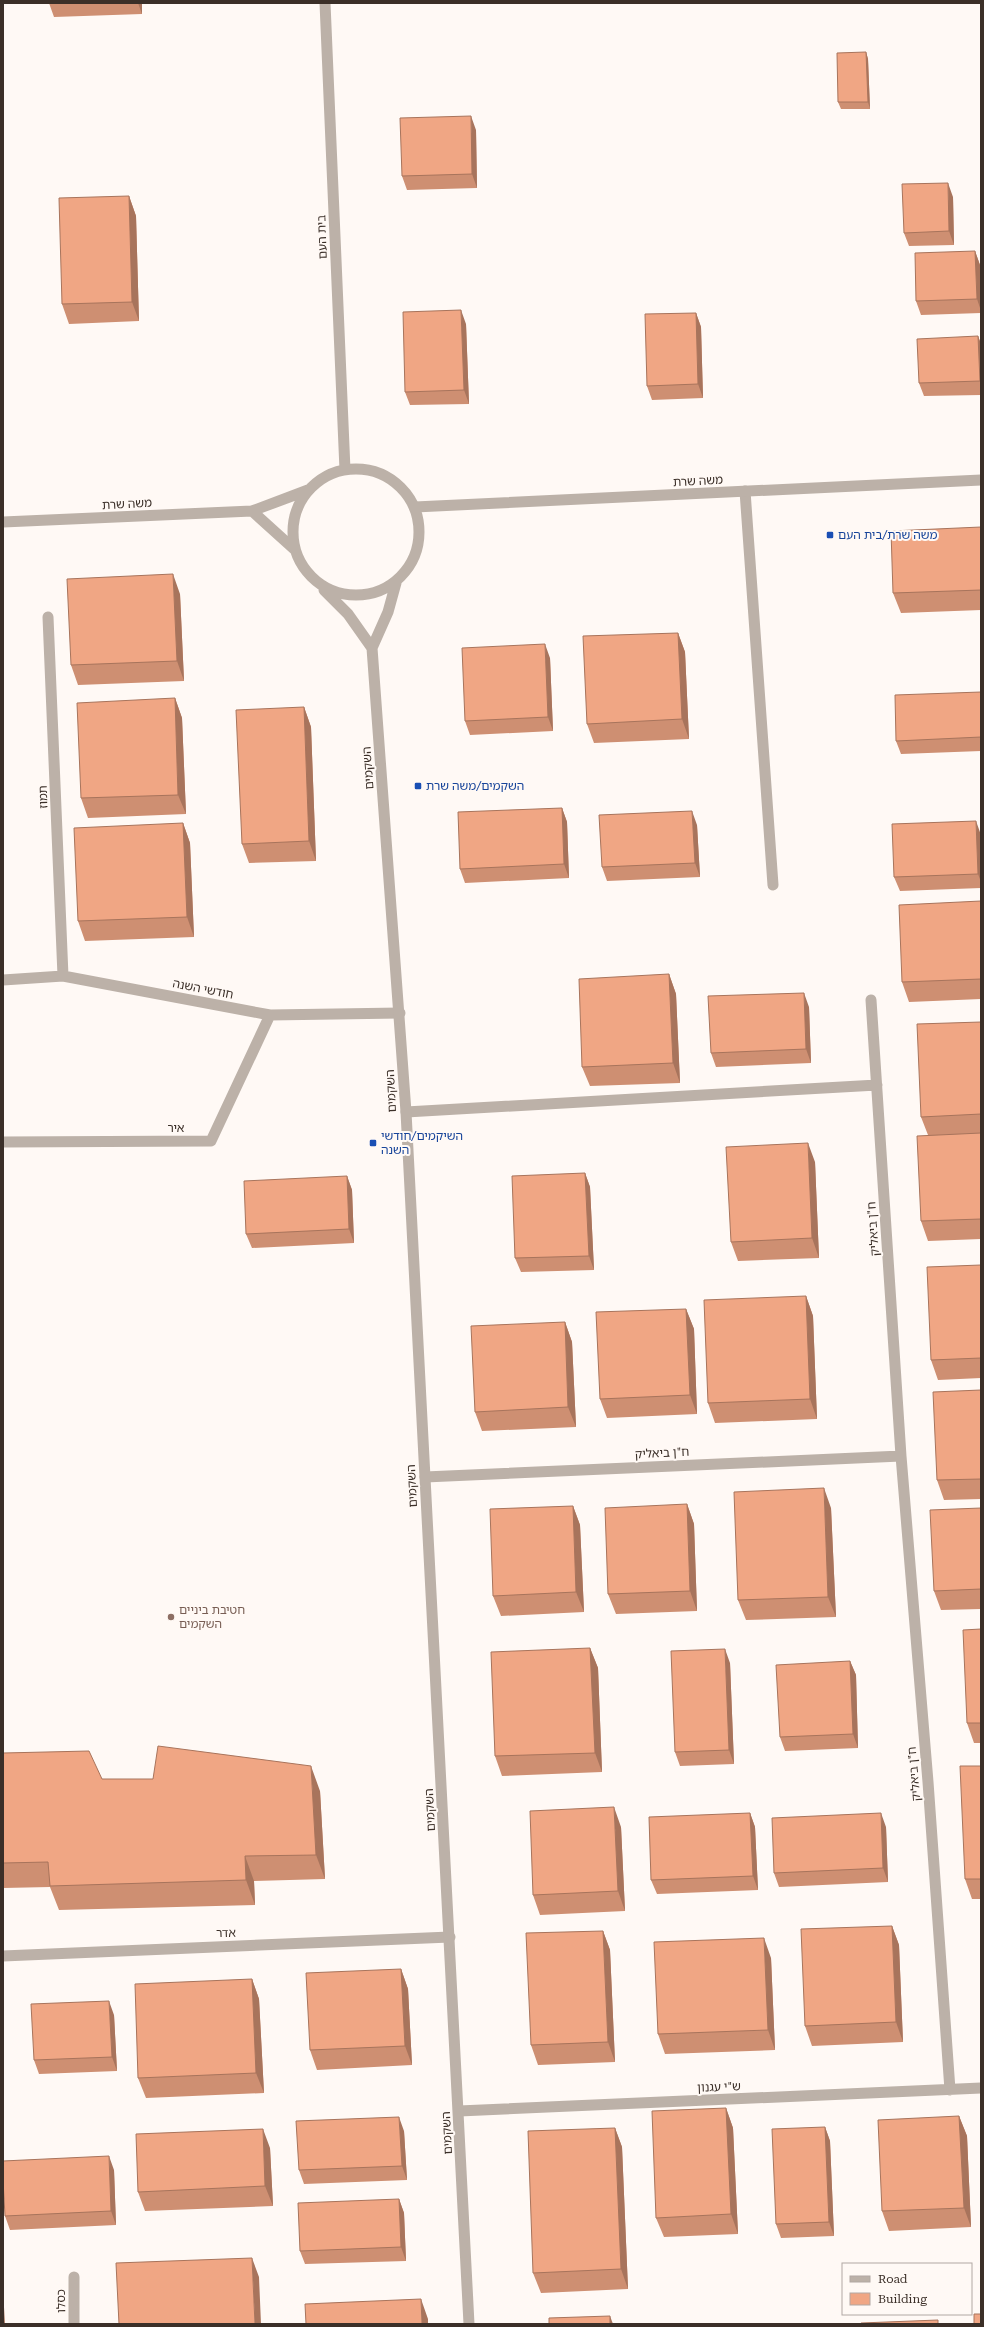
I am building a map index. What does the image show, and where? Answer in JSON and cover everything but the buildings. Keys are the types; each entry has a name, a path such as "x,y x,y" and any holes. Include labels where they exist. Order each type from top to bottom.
{"street":[{"name":"בית העם","path":"325,3 345,470"},
{"path":"318,583 336,593 357,596 377,592 396,582 410,568 418,548 420,528 416,507 404,489 386,476 366,470 345,470 324,477 308,490 297,509 292,528 294,549 303,568 348,614 372,648"},
{"name":"משה שרת","path":"416,507 981,480"},
{"name":"משה שרת","path":"3,522 252,511 308,490"},
{"path":"745,492 773,885"},
{"path":"252,511 294,549"},
{"name":"השקמים","path":"396,582 388,612 372,648 400,1013 406,1112 469,2324"},
{"name":"תמוז","path":"48,616 63,976"},
{"name":"חודשי השנה","path":"3,980 63,976 270,1015 400,1013"},
{"name":"ח\"ן ביאליק","path":"871,1000 901,1456 928,1782 950,2090"},
{"name":"איר","path":"3,1142 211,1141 270,1015"},
{"path":"406,1112 876,1085"},
{"name":"ח\"ן ביאליק","path":"425,1477 901,1456"},
{"name":"אדר","path":"3,1956 450,1937"},
{"name":"ש\"י עגנון","path":"459,2111 981,2088"},
{"name":"כסלו","path":"74,2277 74,2324"}],"place":[{"name":"משה שרת/בית העם","path":"830,535"},
{"name":"השקמים/משה שרת","path":"418,786"},
{"name":"השיקמים/חודשי השנה","path":"373,1143"},
{"name":"חטיבת ביניים השקמים","path":"171,1617"}]}
